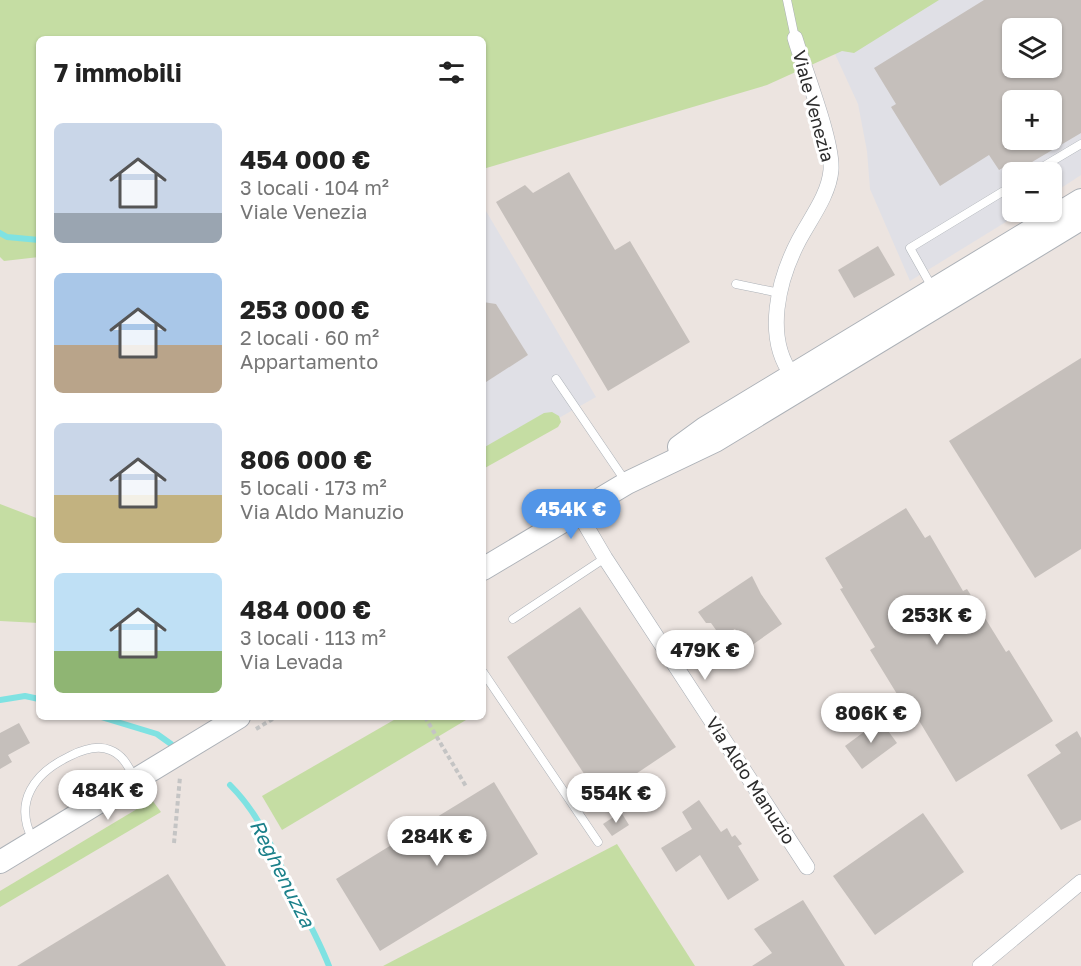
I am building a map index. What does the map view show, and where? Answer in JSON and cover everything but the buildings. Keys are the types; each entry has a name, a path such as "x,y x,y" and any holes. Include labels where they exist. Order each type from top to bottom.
{"main road":[{"path":"633,480 705,428 1081,200"},
{"path":"486,567 633,480 715,441 978,282 1077,218"},
{"path":"0,862 233,720"}],"street":[{"name":"Viale Venezia","path":"792,375 784,364 777,346 777,311 780,293 797,243 826,190 831,169 827,142 795,38"},
{"path":"765,411 770,398 789,382 792,375 807,377 829,371"},
{"name":"Via Aldo Manuzio","path":"578,512 605,558 807,867"},
{"path":"980,966 1081,882"}],"lane":[{"path":"788,0 795,38"},
{"path":"1051,162 1081,144"},
{"path":"898,329 901,320 929,302 934,296 934,289 910,248 1002,192"},
{"path":"992,253 1015,250 1052,226 1077,218"},
{"path":"934,289 943,292 962,283 978,282"},
{"path":"736,284 780,293"},
{"path":"556,379 633,480"},
{"path":"513,619 605,558"},
{"path":"486,676 598,842"},
{"path":"34,842 27,828 24,813 31,788 42,773 59,761 84,749 109,749 122,757 136,780"}],"path":[{"path":"427,720 467,788"},
{"path":"174,843 180,773"}],"shaded area":[{"path":"928,0 1081,0 1081,175 1062,187 1062,162 1002,162 1002,222 1006,222 910,281 870,189 867,151 858,104 835,54"},
{"path":"486,211 596,397 486,459"}],"green space":[{"path":"0,0 939,0 854,53 842,51 767,85 486,168 486,36 36,36 36,257 4,261 0,257"},
{"path":"552,412 559,416 561,422 558,427 486,467 486,446 544,413"},
{"path":"0,504 36,518 36,623 0,621"},
{"path":"394,720 466,720 282,830 262,796"},
{"path":"152,800 161,812 0,907 0,891"},
{"path":"617,844 695,966 383,966"}],"waterway":[{"path":"0,233 7,237 36,240"},
{"name":"Reghenuzza","path":"0,700 25,696 36,698"},
{"name":"Reghenuzza","path":"111,720 157,734 171,744"},
{"name":"Reghenuzza","path":"230,785 250,809 265,833 329,966"}]}
